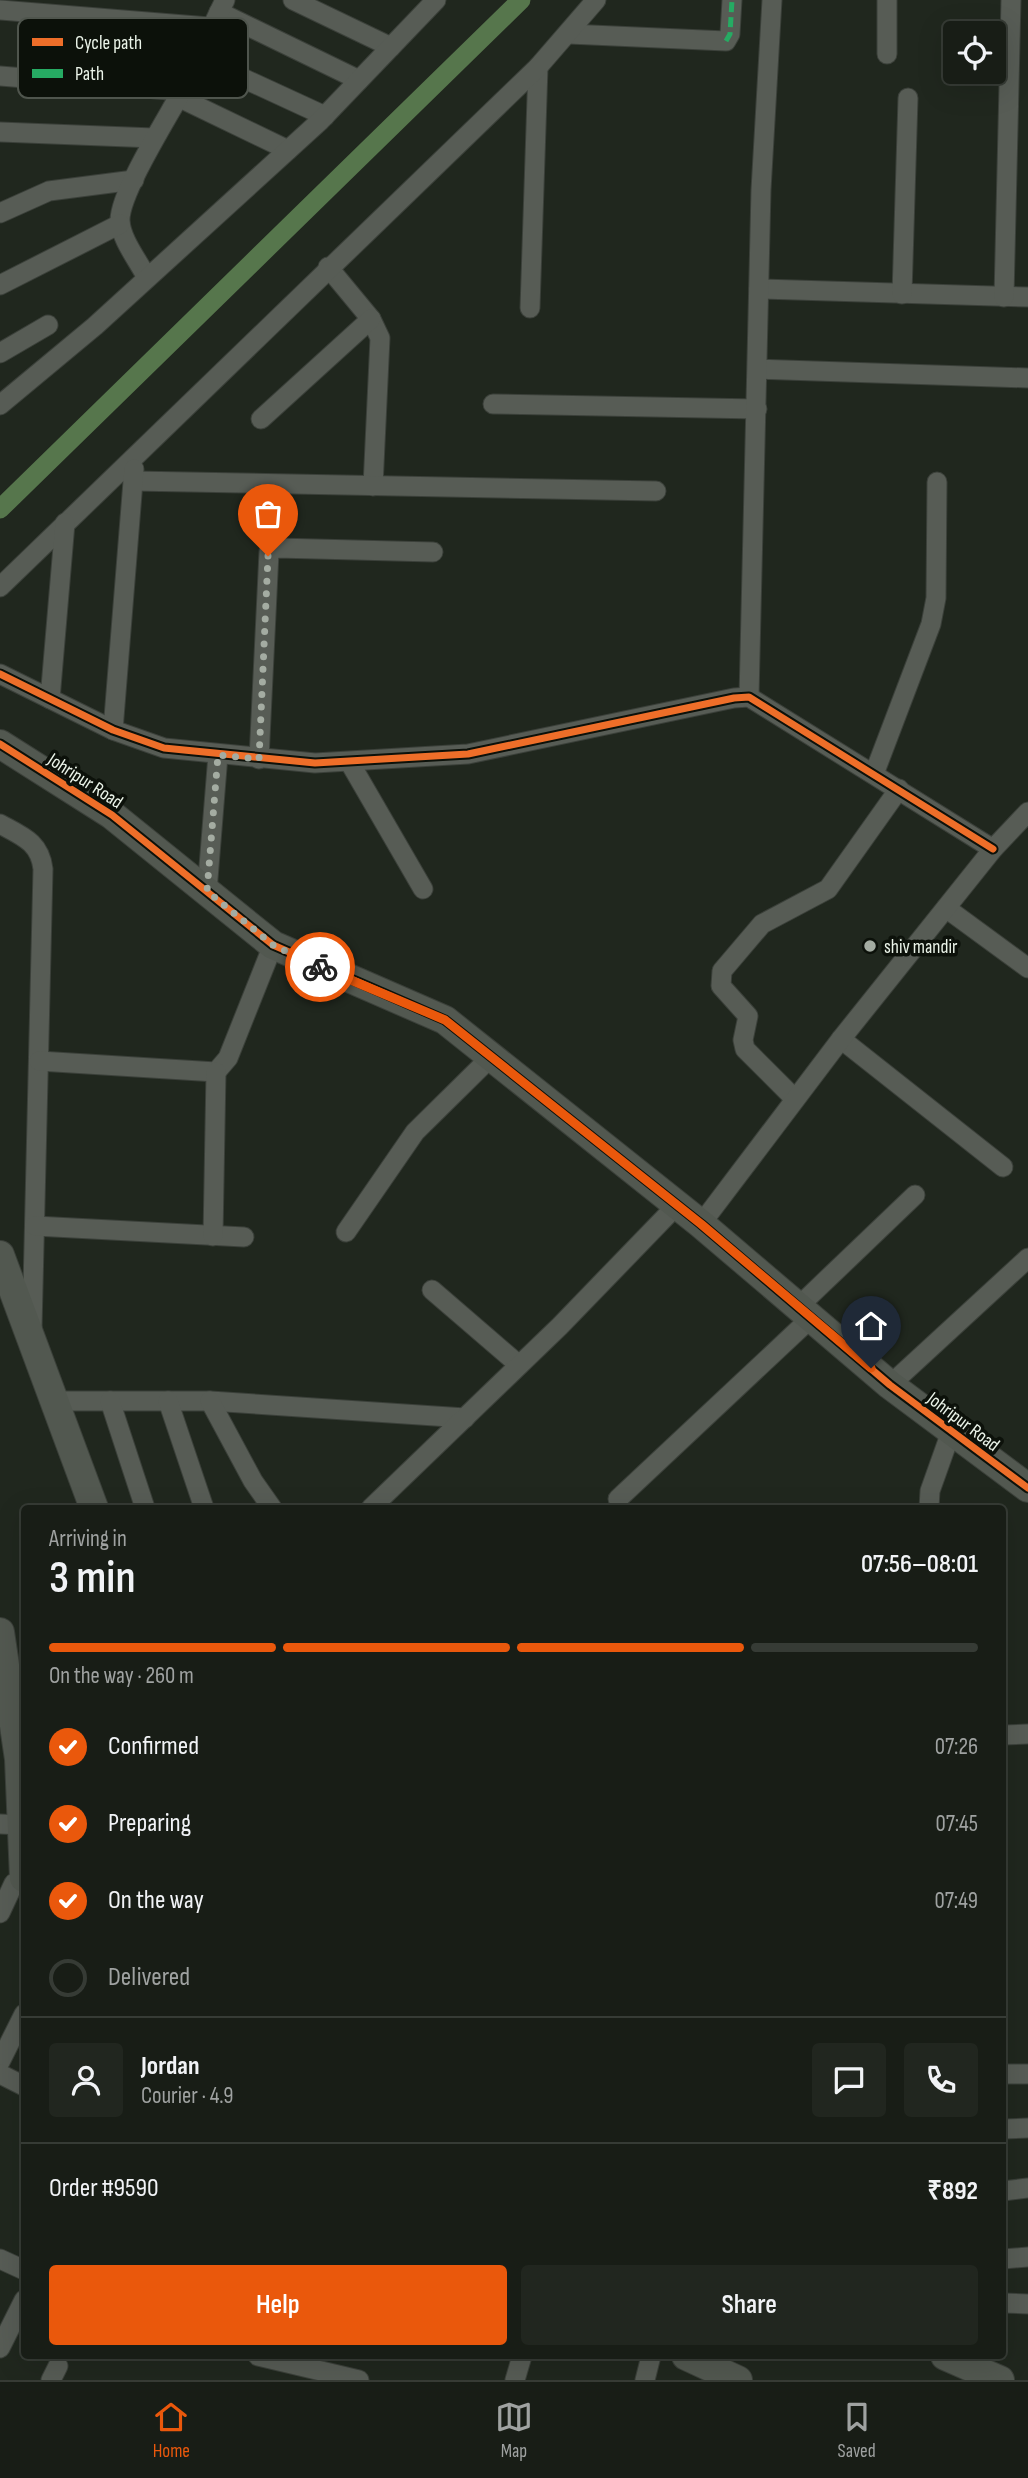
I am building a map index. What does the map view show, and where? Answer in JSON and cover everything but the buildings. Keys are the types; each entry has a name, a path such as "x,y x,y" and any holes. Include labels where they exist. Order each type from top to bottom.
{"street":[{"path":"293,0 391,47"},
{"path":"0,405 147,278 325,116 436,0"},
{"path":"0,587 328,267 538,67 596,0"},
{"path":"569,34 726,41 730,34 732,0"},
{"path":"749,697 759,289 772,0"},
{"path":"887,0 887,54"},
{"path":"1004,297 1010,0"},
{"path":"0,10 218,13"},
{"path":"248,27 359,80"},
{"path":"530,308 538,67"},
{"path":"0,75 18,77"},
{"path":"248,81 325,116"},
{"path":"147,278 120,224 121,210 154,138 178,98"},
{"path":"188,98 288,150"},
{"path":"902,294 908,98"},
{"path":"0,132 154,138"},
{"path":"0,213 49,191 134,180"},
{"path":"0,285 120,224"},
{"path":"328,267 377,328 380,348 373,486"},
{"path":"759,289 1028,297"},
{"path":"261,419 372,319"},
{"path":"0,353 48,325"},
{"path":"758,369 1028,378"},
{"path":"493,404 757,410"},
{"path":"113,730 135,454"},
{"path":"133,481 656,491"},
{"path":"874,774 930,624 936,598 936,482"},
{"path":"50,699 65,523"},
{"path":"259,759 269,552 277,548 433,552"},
{"path":"0,674 113,730 164,748 259,759 350,763 468,754 749,697 993,849"},
{"name":"Johripur Road","path":"0,744 112,815 273,945 445,1020 701,1224 890,1385 1028,1488"},
{"path":"207,891 218,755"},
{"path":"350,763 423,889"},
{"path":"795,1099 745,1049 748,1016 721,986 722,971 762,924 828,889 899,789"},
{"path":"701,1224 841,1039 993,849 1026,817"},
{"path":"0,824 32,842 42,858 32,1339"},
{"path":"946,908 1028,968"},
{"path":"213,1236 216,1072 228,1058 273,945"},
{"path":"841,1039 1003,1167"},
{"path":"346,1232 415,1132 491,1056"},
{"path":"39,1061 216,1072"},
{"path":"618,1499 805,1312 915,1195"},
{"path":"376,1505 677,1205"},
{"path":"35,1226 244,1237"},
{"path":"0,1255 93,1505"},
{"path":"890,1385 1028,1258"},
{"path":"432,1290 519,1365"},
{"path":"55,1401 210,1401 464,1418"},
{"path":"110,1401 144,1505"},
{"path":"168,1401 203,1505"},
{"path":"210,1401 270,1505"},
{"path":"929,1505 930,1491 951,1432"},
{"path":"0,1632 15,1753 11,1824 16,1882 0,1913"},
{"path":"1006,1735 1028,1734"},
{"path":"0,2062 21,2020"},
{"path":"0,2074 21,2084"},
{"path":"1006,2074 1028,2074"},
{"path":"1006,2129 1028,2128"},
{"path":"1006,2191 1028,2189"},
{"path":"1006,2259 1028,2257"},
{"path":"0,2259 21,2269"},
{"path":"1006,2303 1028,2304"},
{"path":"0,2348 21,2306"},
{"path":"271,2359 359,2380"},
{"path":"515,2380 521,2359"},
{"path":"645,2380 650,2359"},
{"path":"692,2359 738,2380"},
{"path":"952,2359 1000,2380"}],"waterway":[{"path":"0,509 521,0"}],"marked path":[{"path":"726,41 730,34 732,0"}],"cycle path":[{"path":"0,674 113,730 164,748 315,763 468,754 749,697 993,849"},
{"path":"0,744 112,815 273,945 445,1020 701,1224 890,1385 1028,1488"}],"way so far":[{"path":"268,556 259,759 218,755 207,891 273,945 320,967"}],"place":[{"name":"shiv mandir","path":"870,946"}],"route":[{"path":"320,967 445,1020 701,1224 871,1368"}]}
